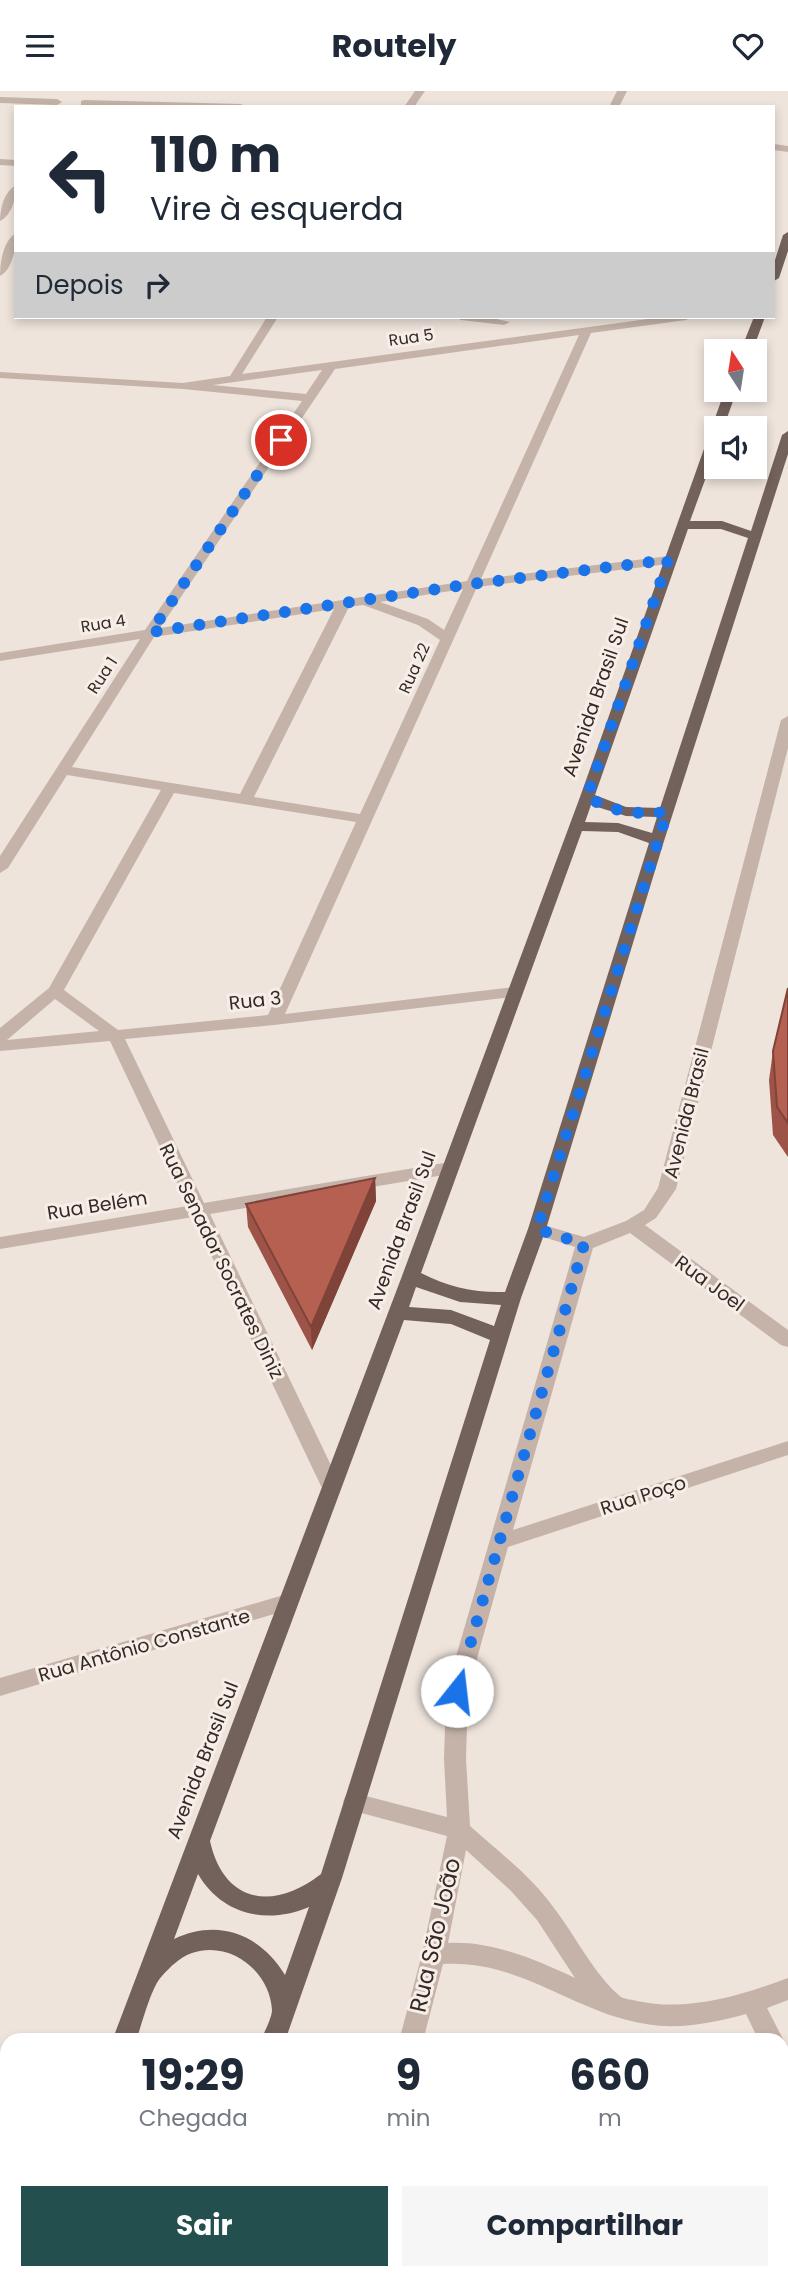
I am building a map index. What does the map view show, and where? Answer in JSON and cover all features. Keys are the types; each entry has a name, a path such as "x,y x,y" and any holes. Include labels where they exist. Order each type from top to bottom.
{"main road":[{"path":"775,276 785,256 787,240"},
{"path":"751,339 758,319"},
{"path":"276,2033 331,1878 512,1298 537,1229 657,841 788,435"},
{"name":"Avenida Brasil Sul","path":"127,2033 411,1276 587,797 704,463"},
{"path":"689,505 713,516 745,519 761,517"},
{"path":"682,525 722,525 757,537"},
{"path":"587,797 603,806 623,812 667,812"},
{"path":"576,827 620,826 657,841"},
{"path":"411,1276 457,1297 485,1300 512,1298"},
{"path":"397,1314 425,1311 453,1315 479,1324 501,1338"},
{"path":"199,1837 203,1863 218,1887 234,1898 252,1905 287,1905 320,1891 331,1878"},
{"path":"148,1974 160,1959 186,1945 214,1939 233,1942 250,1949 264,1960 278,1983 283,2010"}],"street":[{"path":"0,100 56,104 63,91"},
{"path":"83,105 89,91"},
{"path":"0,218 12,204"},
{"path":"7,268 14,243"},
{"path":"233,380 271,319"},
{"path":"505,319 523,339"},
{"name":"Rua 5","path":"183,386 673,319"},
{"name":"Rua 22","path":"274,1020 586,332"},
{"name":"Rua 1","path":"0,868 151,632 331,366"},
{"name":"Rua 5","path":"0,375 183,386 310,398"},
{"name":"Rua 4","path":"0,657 471,584 668,560"},
{"path":"361,600 423,622 446,638"},
{"path":"245,799 344,603"},
{"name":"Avenida Brasil","path":"584,1244 650,1215 667,1189 788,720"},
{"path":"62,770 365,819"},
{"path":"0,1037 55,991 170,787"},
{"path":"55,991 115,1035"},
{"name":"Rua 3","path":"0,1046 274,1020 514,992"},
{"name":"Rua Senador Socrates Diniz","path":"115,1035 331,1486"},
{"name":"Rua Belém","path":"0,1243 450,1168"},
{"name":"Rua Joel","path":"632,1225 788,1340"},
{"path":"459,1830 455,1759 457,1691 584,1244 537,1229"},
{"name":"Rua Poço","path":"499,1542 788,1448"},
{"name":"Rua Antônio Constante","path":"0,1687 287,1602"},
{"path":"354,1802 459,1830 490,1855 545,1913 589,1979 607,1997 628,2009"},
{"name":"Rua São João","path":"413,2033 434,1954 459,1830"},
{"path":"434,1954 457,1951 503,1957 568,1987 628,2009 665,2015 703,2014 752,2003 788,1989"},
{"path":"752,2003 768,2033"}],"building":[{"path":"788,988 788,1123 777,1107 773,1051"},
{"path":"375,1178 311,1327 246,1204"}],"route":[{"path":"281,440 151,632 471,584 668,560 587,797 603,806 623,812 667,812 537,1229 584,1244 457,1691"}]}
